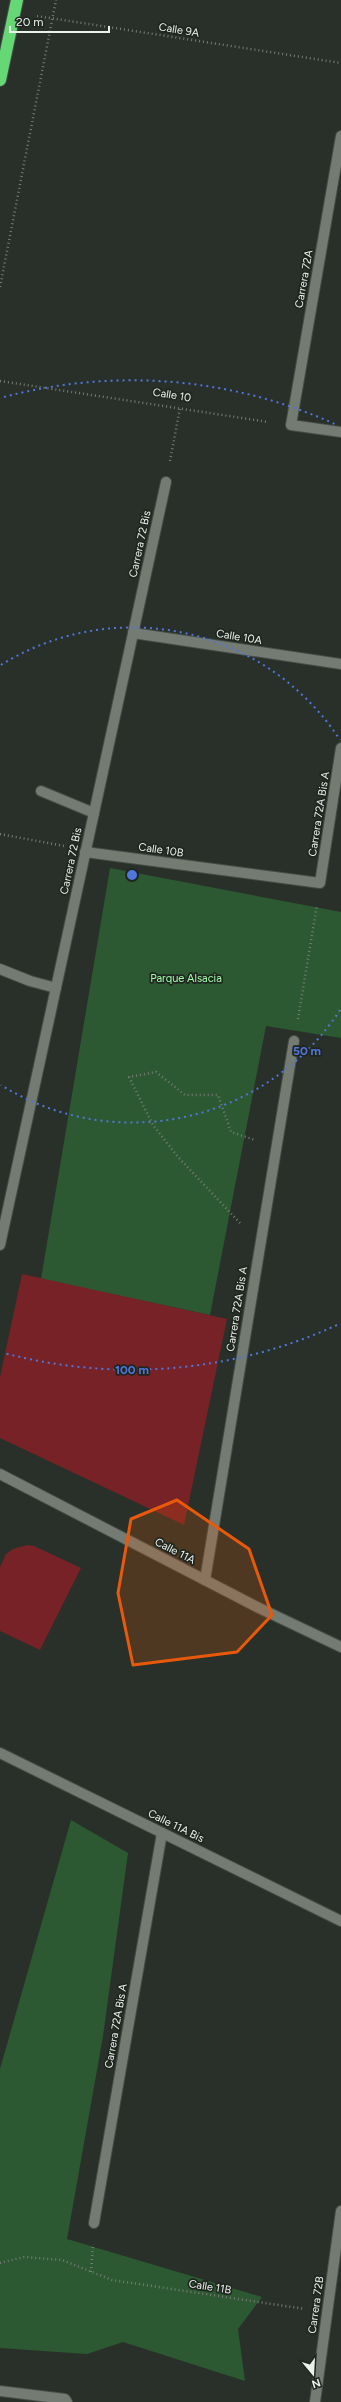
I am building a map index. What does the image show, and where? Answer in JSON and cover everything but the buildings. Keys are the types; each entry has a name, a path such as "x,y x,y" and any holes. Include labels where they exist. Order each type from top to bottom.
{"highway":[{"path":"0,80 17,0"}],"street":[{"name":"Carrera 72A","path":"291,426 341,136"},
{"path":"291,426 341,432"},
{"name":"Carrera 72 Bis","path":"0,1244 166,482"},
{"name":"Calle 10A","path":"133,633 341,664"},
{"name":"Carrera 72A Bis A","path":"320,883 341,748"},
{"path":"41,791 94,813"},
{"name":"Calle 10B","path":"85,852 320,883"},
{"path":"0,969 30,981 56,988"},
{"name":"Carrera 72A Bis A","path":"205,1580 294,1041"},
{"name":"Calle 11A","path":"0,1474 205,1580 341,1647"},
{"name":"Calle 11A Bis","path":"0,1753 341,1921"},
{"name":"Carrera 72A Bis A","path":"94,2223 162,1833"},
{"name":"Carrera 72B","path":"315,2402 341,2211"},
{"path":"0,2390 66,2400"}],"path":[{"path":"0,287 56,0"},
{"name":"Calle 9A","path":"14,12 341,63"},
{"name":"Calle 10","path":"0,381 291,426"},
{"path":"166,482 180,408"},
{"path":"0,834 85,852"},
{"path":"294,1041 320,883"},
{"path":"260,1243 178,1157 153,1125 129,1077 156,1072 185,1095 218,1095 231,1132 276,1148"},
{"path":"91,2272 94,2223"},
{"name":"Calle 11B","path":"0,2263 24,2257 62,2260 112,2280 327,2313"}],"highlighted area":[{"path":"177,1500 249,1549 272,1615 237,1652 133,1665 118,1593 131,1519"}],"green space":[{"name":"Parque Alsacia","path":"110,868 341,912 341,1038 266,1026 210,1315 41,1279"},
{"path":"71,1820 128,1853 103,2036 67,2239 262,2297 238,2329 245,2381 123,2342 87,2354 0,2348 0,2069"}]}
